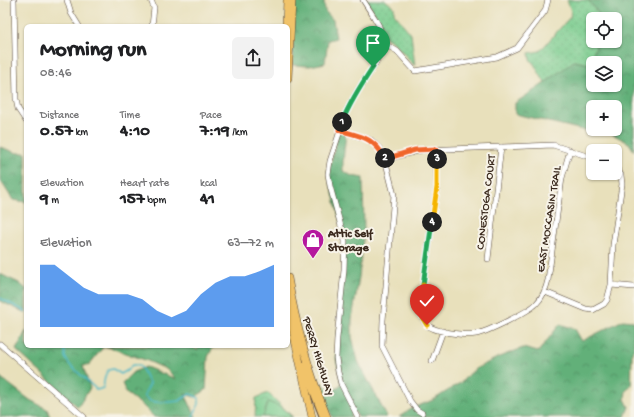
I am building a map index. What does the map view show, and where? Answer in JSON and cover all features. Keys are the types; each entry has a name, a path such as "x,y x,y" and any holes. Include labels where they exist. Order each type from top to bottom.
{"highway":[{"path":"286,24 287,0"},
{"path":"290,39 292,0"},
{"name":"PERRY HIGHWAY","path":"290,289 295,316 306,358 327,417"},
{"name":"PERRY HIGHWAY","path":"290,318 296,344"},
{"path":"296,344 312,417"}],"main road":[{"name":"PERRY HIGHWAY","path":"296,344 323,417"}],"street":[{"path":"14,0 16,99 18,109 24,118"},
{"path":"67,0 71,13 78,24"},
{"path":"151,0 154,8 152,24"},
{"path":"358,417 341,384 336,358 344,270 345,241 328,174 330,161 339,130 347,110 376,63 381,42 379,26 363,0"},
{"path":"381,42 397,51 415,71 497,57 517,48 545,11 548,0"},
{"path":"339,130 371,140 379,148 385,159 394,195 382,346 410,400 417,410 422,413"},
{"path":"385,159 415,150 553,145 586,156"},
{"name":"CONESTOGA COURT","path":"488,259 501,148"},
{"path":"436,149 437,187 420,306 424,321 427,325 443,331 469,334 482,332 530,310 541,299 545,292 589,310 600,307 607,300 610,285 613,244 622,180"},
{"name":"EAST MOCCASIN TRAIL","path":"545,292 562,178 570,150"},
{"path":"610,285 634,287"},
{"path":"432,362 443,331"},
{"path":"0,344 84,417"}],"green space":[{"path":"295,0 324,0 325,11 333,20 336,38 328,40 325,63 310,66 292,65"},
{"path":"366,0 385,0 394,7 394,13 411,34 415,66 394,43 384,36 380,21"},
{"path":"567,0 588,0 597,12 586,12 586,48 595,48 592,56 586,56 586,63 574,61 545,83 530,60 529,53 540,51 570,17 571,11"},
{"path":"588,0 634,0 634,151 629,143 616,136 622,136 622,100 586,100 586,131 515,114 515,103 574,61 586,63 586,92 622,92 622,56 592,56 595,48 622,48 622,12 597,12"},
{"path":"339,130 346,132 343,171 352,176 363,178 364,230 359,277 352,319 352,337 358,361 387,417 358,417 355,412 352,413 351,417 332,417 319,382 331,390 338,388 341,384 336,358 345,241 328,174"},
{"path":"0,147 17,153 24,153 24,202 13,200 0,180"},
{"path":"0,274 19,283 24,287 24,312 0,301"},
{"path":"623,320 634,321 634,348 632,352 631,385 626,391 625,399 629,407 625,417 399,417 413,408 433,400 460,383 475,369 499,357 523,348 538,352 560,324 575,329 582,341"},
{"path":"24,335 24,348 102,348 89,365 83,366 90,388 78,407 16,350"},
{"path":"111,348 194,348 197,350 198,348 212,348 208,357 206,390 195,397 185,394 196,417 154,417 142,405 126,393 122,383 133,372 146,367 176,379 166,369"},
{"path":"0,377 30,400 47,409 50,417 0,417"},
{"path":"268,393 293,417 255,417 256,398"},
{"path":"268,402 281,407 292,417 263,417"}],"waterway":[{"path":"0,298 24,311"},
{"path":"62,348 65,350 65,357 69,364 97,390 103,388 105,376 108,370 113,369 121,374 128,370 132,365 139,365 150,384 145,393 145,397 150,401 170,402 179,401 190,394 199,398 199,404 193,417"}],"place":[{"name":"Attic Self Storage","path":"313,260"}],"route":[{"path":"373,67 347,110 339,130 371,140 379,148 385,159 415,150 436,149 438,179 420,306 421,313 427,325"}]}
